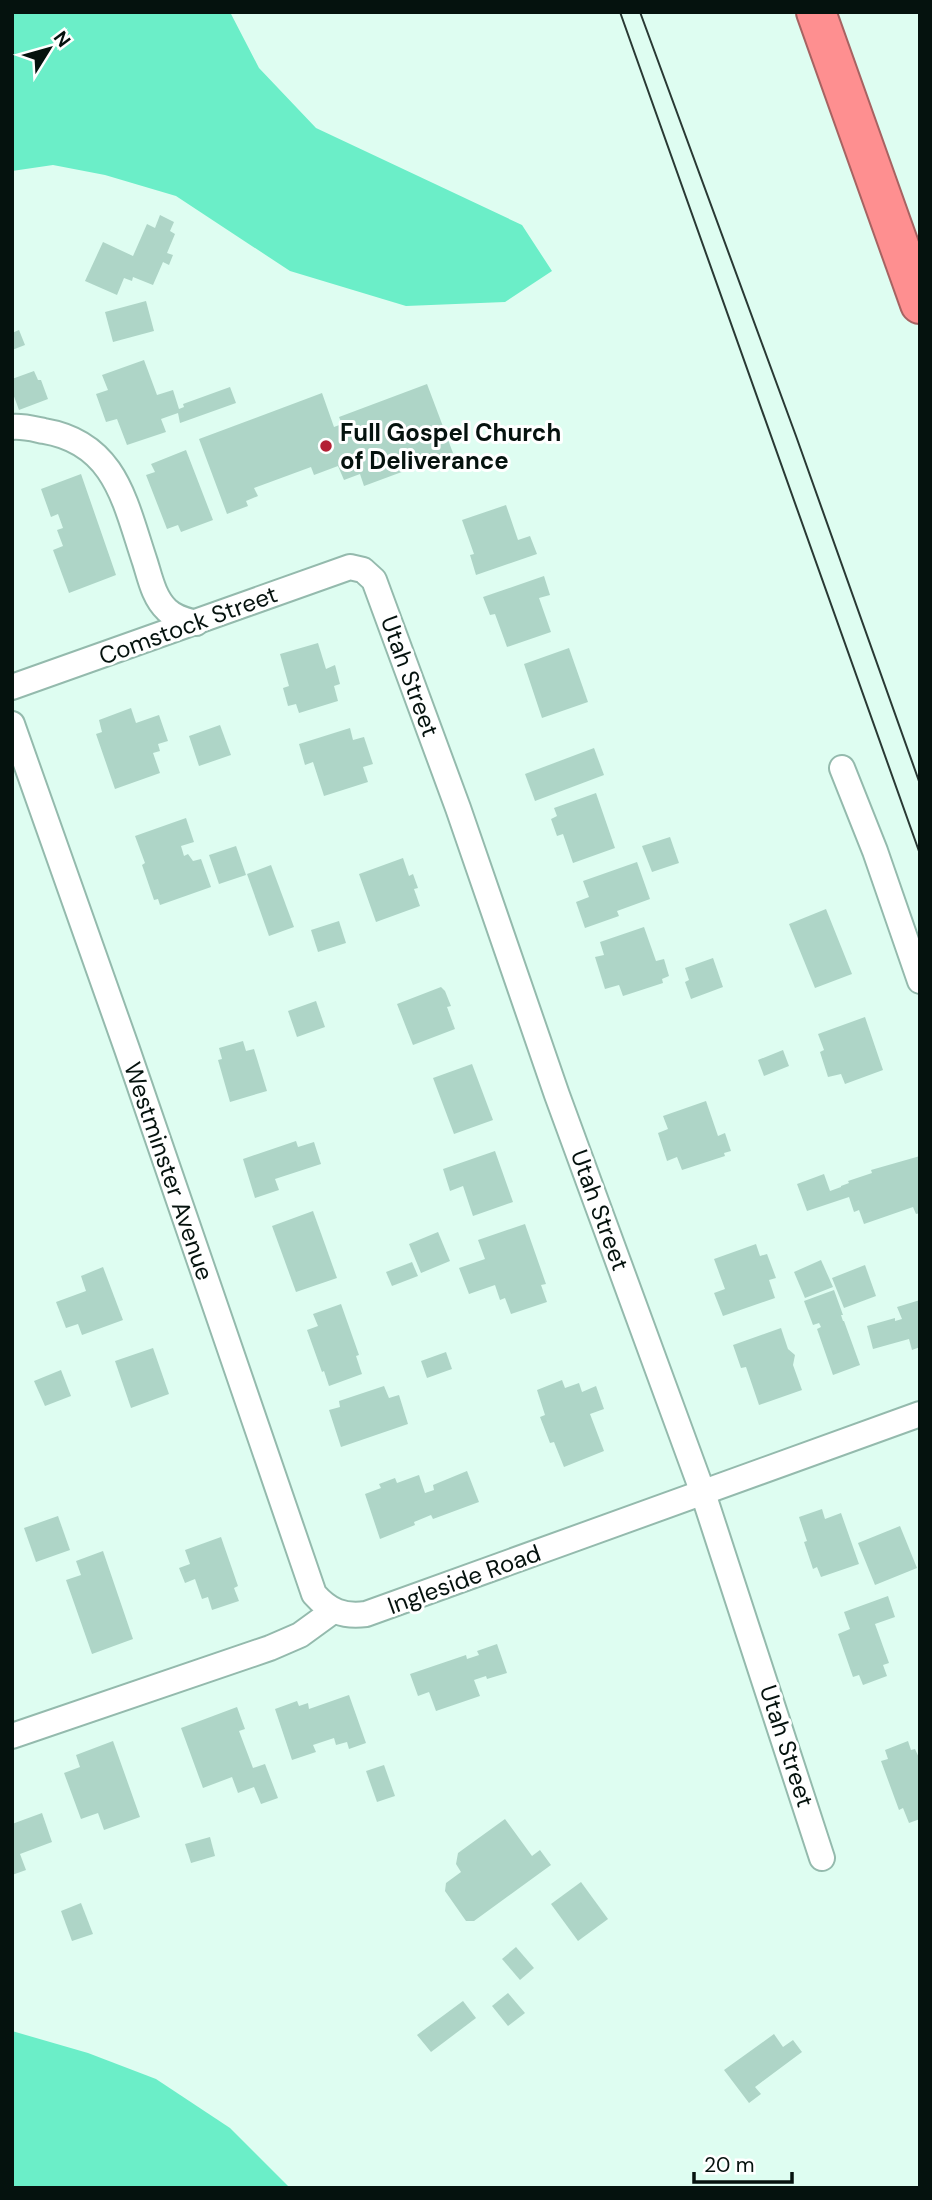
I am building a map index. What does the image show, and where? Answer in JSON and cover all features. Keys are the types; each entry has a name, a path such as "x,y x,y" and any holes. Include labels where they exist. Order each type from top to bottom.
{"highway":[{"path":"816,12 920,304"}],"street":[{"path":"12,427 61,434 82,444 103,461 119,484 155,592 165,609 177,618 196,624"},
{"name":"Comstock Street","path":"12,687 196,624 350,567 363,570"},
{"name":"Utah Street","path":"363,570 374,580 704,1493 822,1858"},
{"name":"Westminster Avenue","path":"12,724 314,1594 333,1611"},
{"path":"842,768 920,981"},
{"name":"Ingleside Road","path":"333,1611 351,1616 366,1614 920,1414"},
{"path":"12,1737 270,1648 300,1635 333,1611"}],"shaded area":[{"path":"12,12 230,12 259,68 316,128 522,225 552,271 505,302 406,306 290,271 176,196 105,175 53,165 12,171"},
{"path":"12,2031 88,2053 156,2079 230,2128 290,2188 12,2188"}],"building":[{"path":"160,215 174,222 170,231 175,234 167,253 173,255 169,265 163,262 153,285 133,277 132,281 124,278 117,295 85,281 103,242 133,256 147,224 155,228"},
{"path":"146,301 154,331 113,342 105,312"},
{"path":"19,330 25,345 12,350 12,333"},
{"path":"144,360 157,395 173,390 179,409 184,407 183,404 230,387 236,403 180,423 178,413 161,419 166,432 127,445 117,419 106,422 96,394 108,390 102,375"},
{"path":"34,371 38,380 41,380 48,399 19,410 12,391 12,379"},
{"name":"Full Gospel Church of Deliverance","path":"427,384 453,453 364,486 360,474 344,480 338,466 314,475 311,467 254,488 258,496 246,501 248,506 227,514 199,439 322,393 334,427 342,424 339,417"},
{"path":"186,450 213,520 181,532 178,525 167,529 146,475 155,472 151,464"},
{"path":"81,474 116,575 69,593 53,550 63,546 57,530 63,528 58,514 51,517 41,489"},
{"path":"506,505 518,540 530,536 537,554 476,575 470,555 474,554 462,520"},
{"path":"544,576 550,595 539,598 551,632 507,647 495,614 490,615 483,597"},
{"path":"318,643 326,669 335,665 340,684 334,686 338,701 299,713 296,704 288,706 283,688 289,686 280,654"},
{"path":"569,648 588,702 542,718 524,664"},
{"path":"131,708 136,723 159,715 168,741 158,744 160,751 153,753 160,773 115,789 96,734 102,732 99,720"},
{"path":"220,725 231,755 199,766 189,736"},
{"path":"350,728 353,740 364,737 373,764 363,767 368,782 324,796 313,762 305,765 299,744"},
{"path":"594,748 604,775 535,801 525,774"},
{"path":"596,793 615,848 573,863 563,834 557,836 551,819 557,816 554,808"},
{"path":"186,818 194,842 181,846 184,856 188,854 193,861 201,859 211,887 160,905 158,899 154,900 135,836"},
{"path":"670,837 679,863 652,872 642,846"},
{"path":"236,846 246,875 219,884 209,855"},
{"path":"403,858 409,876 413,874 418,888 414,889 420,906 376,922 359,874"},
{"path":"637,862 650,899 617,911 619,916 585,928 576,902 589,897 583,881"},
{"path":"271,865 294,927 269,936 247,874"},
{"path":"826,909 852,974 815,988 789,924"},
{"path":"339,921 346,943 318,952 311,930"},
{"path":"644,927 656,961 664,959 669,976 662,979 663,983 623,996 619,985 605,989 595,957 604,955 600,942"},
{"path":"713,958 723,987 691,999 685,982 689,980 685,968"},
{"path":"441,987 451,1006 447,1007 455,1029 413,1045 397,1004"},
{"path":"316,1001 325,1027 297,1037 288,1011"},
{"path":"865,1017 883,1070 845,1084 841,1074 828,1077 820,1052 824,1050 818,1034"},
{"path":"243,1041 246,1051 254,1049 267,1091 230,1102 218,1060 222,1059 219,1048"},
{"path":"783,1050 789,1066 764,1076 758,1060"},
{"path":"472,1064 493,1120 454,1134 433,1078"},
{"path":"706,1101 718,1136 725,1133 731,1151 724,1153 725,1156 682,1170 677,1157 667,1161 658,1133 668,1129 663,1116"},
{"path":"296,1141 298,1147 314,1142 321,1164 275,1179 279,1190 255,1198 243,1159"},
{"path":"495,1151 513,1202 473,1216 463,1186 450,1191 443,1169"},
{"path":"920,1156 920,1213 916,1214 913,1207 864,1224 859,1210 854,1212 849,1197 807,1211 797,1184 824,1174 830,1191 849,1183 848,1181 872,1173 871,1170"},
{"path":"313,1211 337,1278 296,1292 272,1226"},
{"path":"525,1224 546,1284 541,1285 547,1302 511,1314 505,1298 500,1300 495,1285 469,1294 459,1268 485,1259 478,1240"},
{"path":"438,1232 450,1261 421,1273 409,1244"},
{"path":"756,1244 760,1256 767,1254 776,1278 769,1280 775,1298 723,1316 714,1293 725,1289 714,1259"},
{"path":"821,1260 833,1287 805,1298 794,1272"},
{"path":"412,1262 418,1276 392,1286 386,1272"},
{"path":"865,1265 876,1296 844,1308 832,1278"},
{"path":"103,1267 123,1320 82,1335 78,1324 66,1328 56,1302 86,1291 81,1276"},
{"path":"834,1290 860,1365 833,1375 817,1329 821,1327 819,1323 813,1325 804,1301"},
{"path":"920,1300 920,1347 912,1350 909,1339 873,1349 867,1326 895,1318 895,1321 902,1319 897,1307"},
{"path":"341,1304 359,1355 356,1356 362,1374 329,1386 307,1330 318,1326 313,1314"},
{"path":"781,1328 788,1349 795,1355 793,1365 802,1390 759,1405 746,1367 741,1368 733,1345"},
{"path":"153,1348 169,1394 131,1408 115,1361"},
{"path":"446,1352 452,1369 427,1378 421,1361"},
{"path":"61,1370 71,1396 45,1406 34,1381"},
{"path":"562,1380 565,1388 579,1383 582,1392 596,1386 604,1409 590,1414 604,1451 564,1467 554,1442 550,1443 540,1417 545,1415 537,1390"},
{"path":"384,1386 389,1398 399,1395 408,1424 341,1447 329,1410 340,1407 339,1401"},
{"path":"467,1471 479,1502 433,1519 431,1515 414,1522 415,1525 380,1539 365,1494 381,1488 379,1484 395,1478 397,1483 419,1475 425,1493 434,1490 433,1485"},
{"path":"822,1509 825,1519 841,1513 859,1564 821,1577 817,1567 813,1569 799,1517"},
{"path":"58,1516 70,1550 36,1562 24,1528"},
{"path":"900,1526 917,1568 875,1585 858,1543"},
{"path":"221,1537 238,1586 234,1588 239,1601 212,1610 208,1597 202,1599 195,1579 185,1583 179,1568 190,1564 185,1550"},
{"path":"103,1551 133,1639 92,1654 66,1580 81,1575 76,1561"},
{"path":"888,1596 895,1617 875,1624 889,1663 883,1665 887,1676 863,1685 859,1675 853,1677 838,1634 850,1629 844,1612"},
{"path":"497,1644 507,1673 474,1680 480,1696 436,1711 429,1692 418,1696 410,1674 466,1655 467,1659 479,1655 477,1651"},
{"path":"349,1695 366,1743 349,1749 347,1742 336,1745 334,1738 313,1745 316,1752 292,1760 275,1709 297,1701 299,1706 308,1703 309,1709"},
{"path":"237,1707 245,1729 239,1731 253,1768 265,1764 278,1798 261,1804 254,1787 238,1793 232,1777 203,1788 181,1728"},
{"path":"113,1741 140,1817 104,1830 98,1813 81,1819 64,1773 80,1767 76,1755"},
{"path":"908,1741 911,1750 915,1749 920,1760 920,1819 909,1823 903,1808 899,1810 881,1761 888,1759 885,1750"},
{"path":"384,1765 395,1796 377,1802 366,1771"},
{"path":"42,1813 52,1842 20,1854 26,1870 12,1875 12,1824"},
{"path":"505,1819 532,1856 540,1850 551,1865 474,1921 466,1921 445,1891 446,1883 461,1872 456,1864 458,1853"},
{"path":"210,1837 215,1856 191,1863 185,1844"},
{"path":"581,1882 608,1919 578,1941 551,1904"},
{"path":"81,1903 93,1934 72,1941 61,1911"},
{"path":"516,1947 534,1968 520,1980 502,1959"},
{"path":"508,1993 525,2013 508,2026 492,2006"},
{"path":"463,2001 476,2018 431,2052 417,2035"},
{"path":"774,2034 783,2047 793,2040 802,2052 755,2087 761,2094 749,2103 724,2070"}],"tram line":[{"path":"620,12 920,854"},
{"path":"640,12 920,784"}],"place":[{"name":"Full Gospel Church of Deliverance","path":"326,446"}]}
